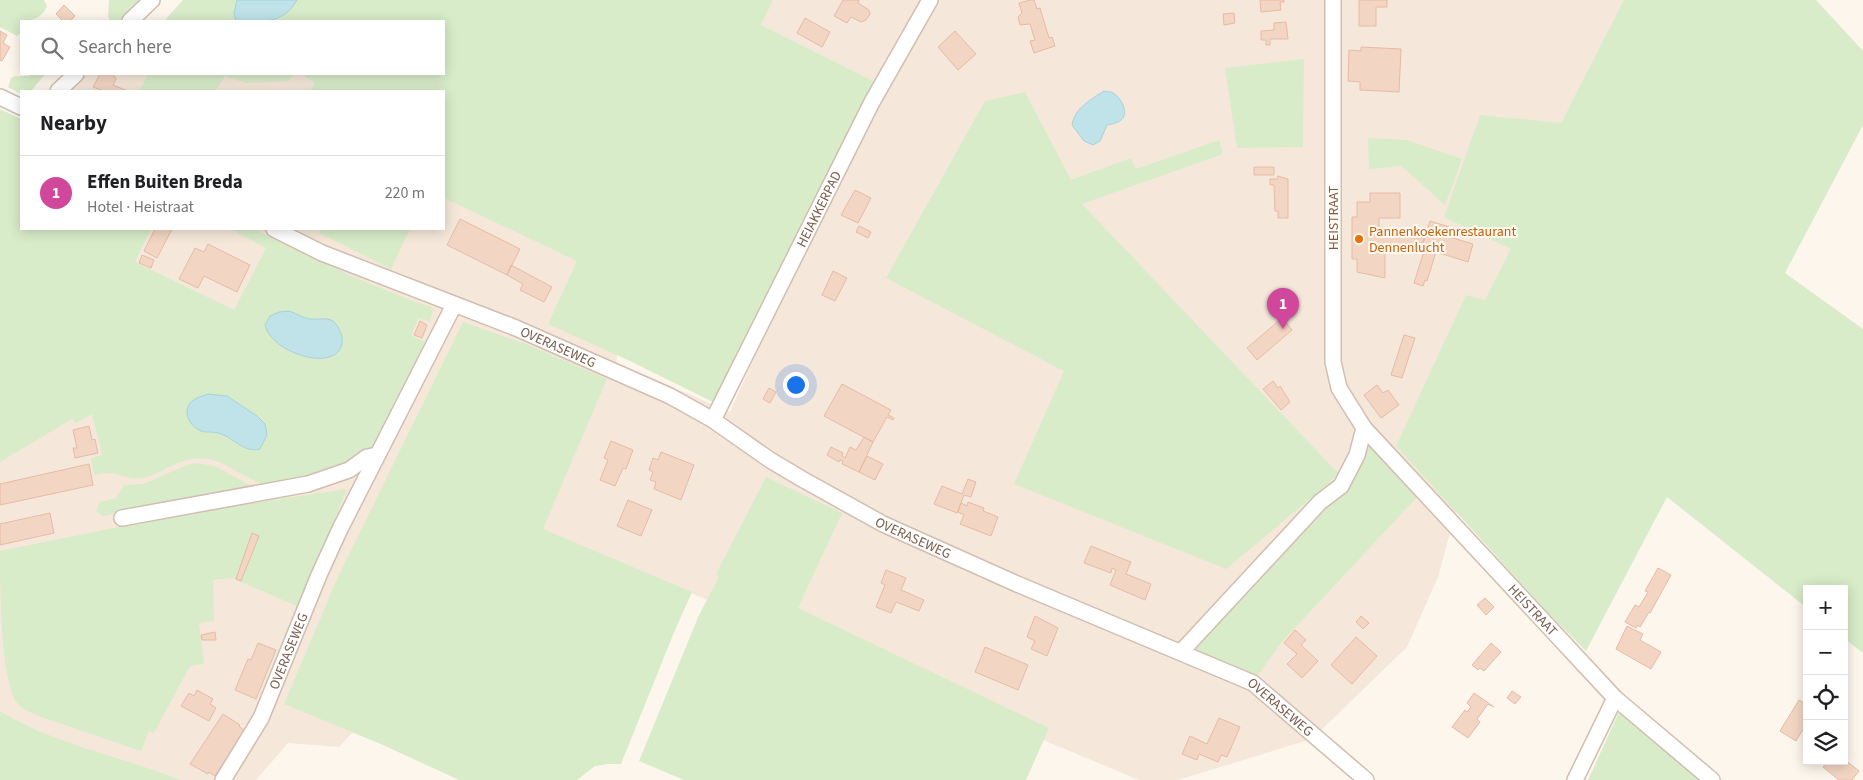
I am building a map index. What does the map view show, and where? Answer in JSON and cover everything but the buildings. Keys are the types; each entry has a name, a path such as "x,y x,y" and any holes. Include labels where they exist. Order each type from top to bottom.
{"street":[{"path":"131,20 152,0"},
{"name":"HEIAKKERPAD","path":"713,420 872,102 930,0"},
{"name":"HEISTRAAT","path":"1333,0 1333,362 1338,388 1364,428 1616,698 1712,780"},
{"path":"59,90 75,75"},
{"path":"0,97 20,107"},
{"name":"OVERASEWEG","path":"276,230 322,253 516,328 670,396 713,420 794,474 883,524 1017,584 1254,683 1366,780"},
{"name":"OVERASEWEG","path":"223,780 261,718 322,568 377,455 454,305"},
{"path":"1181,652 1320,502 1341,486 1357,455 1364,428"},
{"path":"122,518 308,484 349,470 367,457 377,455"},
{"path":"1576,780 1616,698"}],"shaded area":[{"path":"773,0 1651,0 1524,262 1438,577 1407,647 1312,739 1178,780 1139,780 542,531 339,747 288,743 256,780 141,780 0,714 0,454 126,230 445,230 445,162 611,249 617,363 730,412 873,90 790,40 760,25"},
{"path":"82,75 347,75 340,90 65,90"}],"green space":[{"path":"0,0 44,0 47,6 37,18 20,20 20,33 17,36 0,27"},
{"path":"109,0 144,0 124,20 110,20"},
{"path":"183,0 237,0 234,13 236,20 165,20"},
{"path":"297,0 773,0 761,25 877,83 719,405 630,361 548,324 577,261 445,198 445,90 312,90 315,83 303,75 445,75 445,20 275,20 281,18"},
{"path":"1624,0 1816,0 1863,51 1863,125 1785,273 1863,329 1863,653 1848,641 1848,585 1803,585 1803,605 1667,497 1586,651 1548,613 1396,446 1466,295 1485,300 1511,249 1444,217 1480,115 1561,123"},
{"path":"1304,59 1303,147 1237,148 1225,68"},
{"path":"44,75 32,90 20,90 20,93 8,87 11,78 15,76"},
{"path":"293,75 289,81 246,83 225,76 216,90 140,90 147,76"},
{"path":"1025,92 1071,180 1131,158 1136,169 1219,140 1223,154 1082,204 1338,473 1328,484 1226,569 1014,484 1064,371 886,278 985,101"},
{"path":"0,109 20,119 20,230 151,230 135,262 234,310 266,248 232,230 255,230 347,274 415,302 430,306 433,309 430,322 419,318 411,335 425,342 375,445 359,452 332,472 268,485 252,480 217,461 199,458 182,461 143,478 130,478 110,473 94,475 91,458 102,455 92,414 76,423 72,419 0,462","holes":["295,313 304,318 330,320 336,324 342,336 337,352 320,359 294,353","265,424 267,436 245,448 219,433 203,432"]},
{"path":"1368,138 1407,140 1462,159 1445,205 1401,166 1369,169"},
{"path":"320,230 410,230 391,269 319,233"},
{"path":"463,322 526,344 607,379 543,529 692,592 621,764 595,766 577,780 459,780 383,745 284,704 337,579"},
{"path":"1366,435 1417,497 1280,644 1256,678 1194,649 1252,589 1356,474"},
{"path":"196,463 215,466 255,488 103,516 96,512 100,502 116,498 124,485 143,484"},
{"path":"766,477 842,513 798,608 1049,728 1026,780 684,780 639,761 699,615 718,579 717,572"},
{"path":"347,489 299,607 232,578 213,580 214,621 199,623 204,664 190,666 154,733 149,731 141,751 41,717 17,703 11,690 4,653 0,551 187,513"},
{"path":"0,711 43,733 180,780 0,780"},
{"path":"1619,712 1700,780 1588,780"}],"water":[{"path":"237,0 297,0 285,14 271,20 236,20 234,13"},
{"path":"1104,91 1112,92 1118,97 1125,112 1120,121 1107,125 1100,141 1093,145 1084,141 1072,125 1073,119 1080,109"},
{"path":"289,311 307,318 333,321 339,328 342,337 340,349 332,356 321,358 307,357 280,345 270,336 265,325 270,316 279,312"},
{"path":"208,394 227,396 257,416 265,424 267,435 260,449 249,449 221,434 201,431 192,424 187,415 188,406 197,398"}],"place":[{"name":"Pannenkoekenrestaurant Dennenlucht","path":"1359,239"},
{"name":"Effen Buiten Breda","path":"1283,329"}]}
